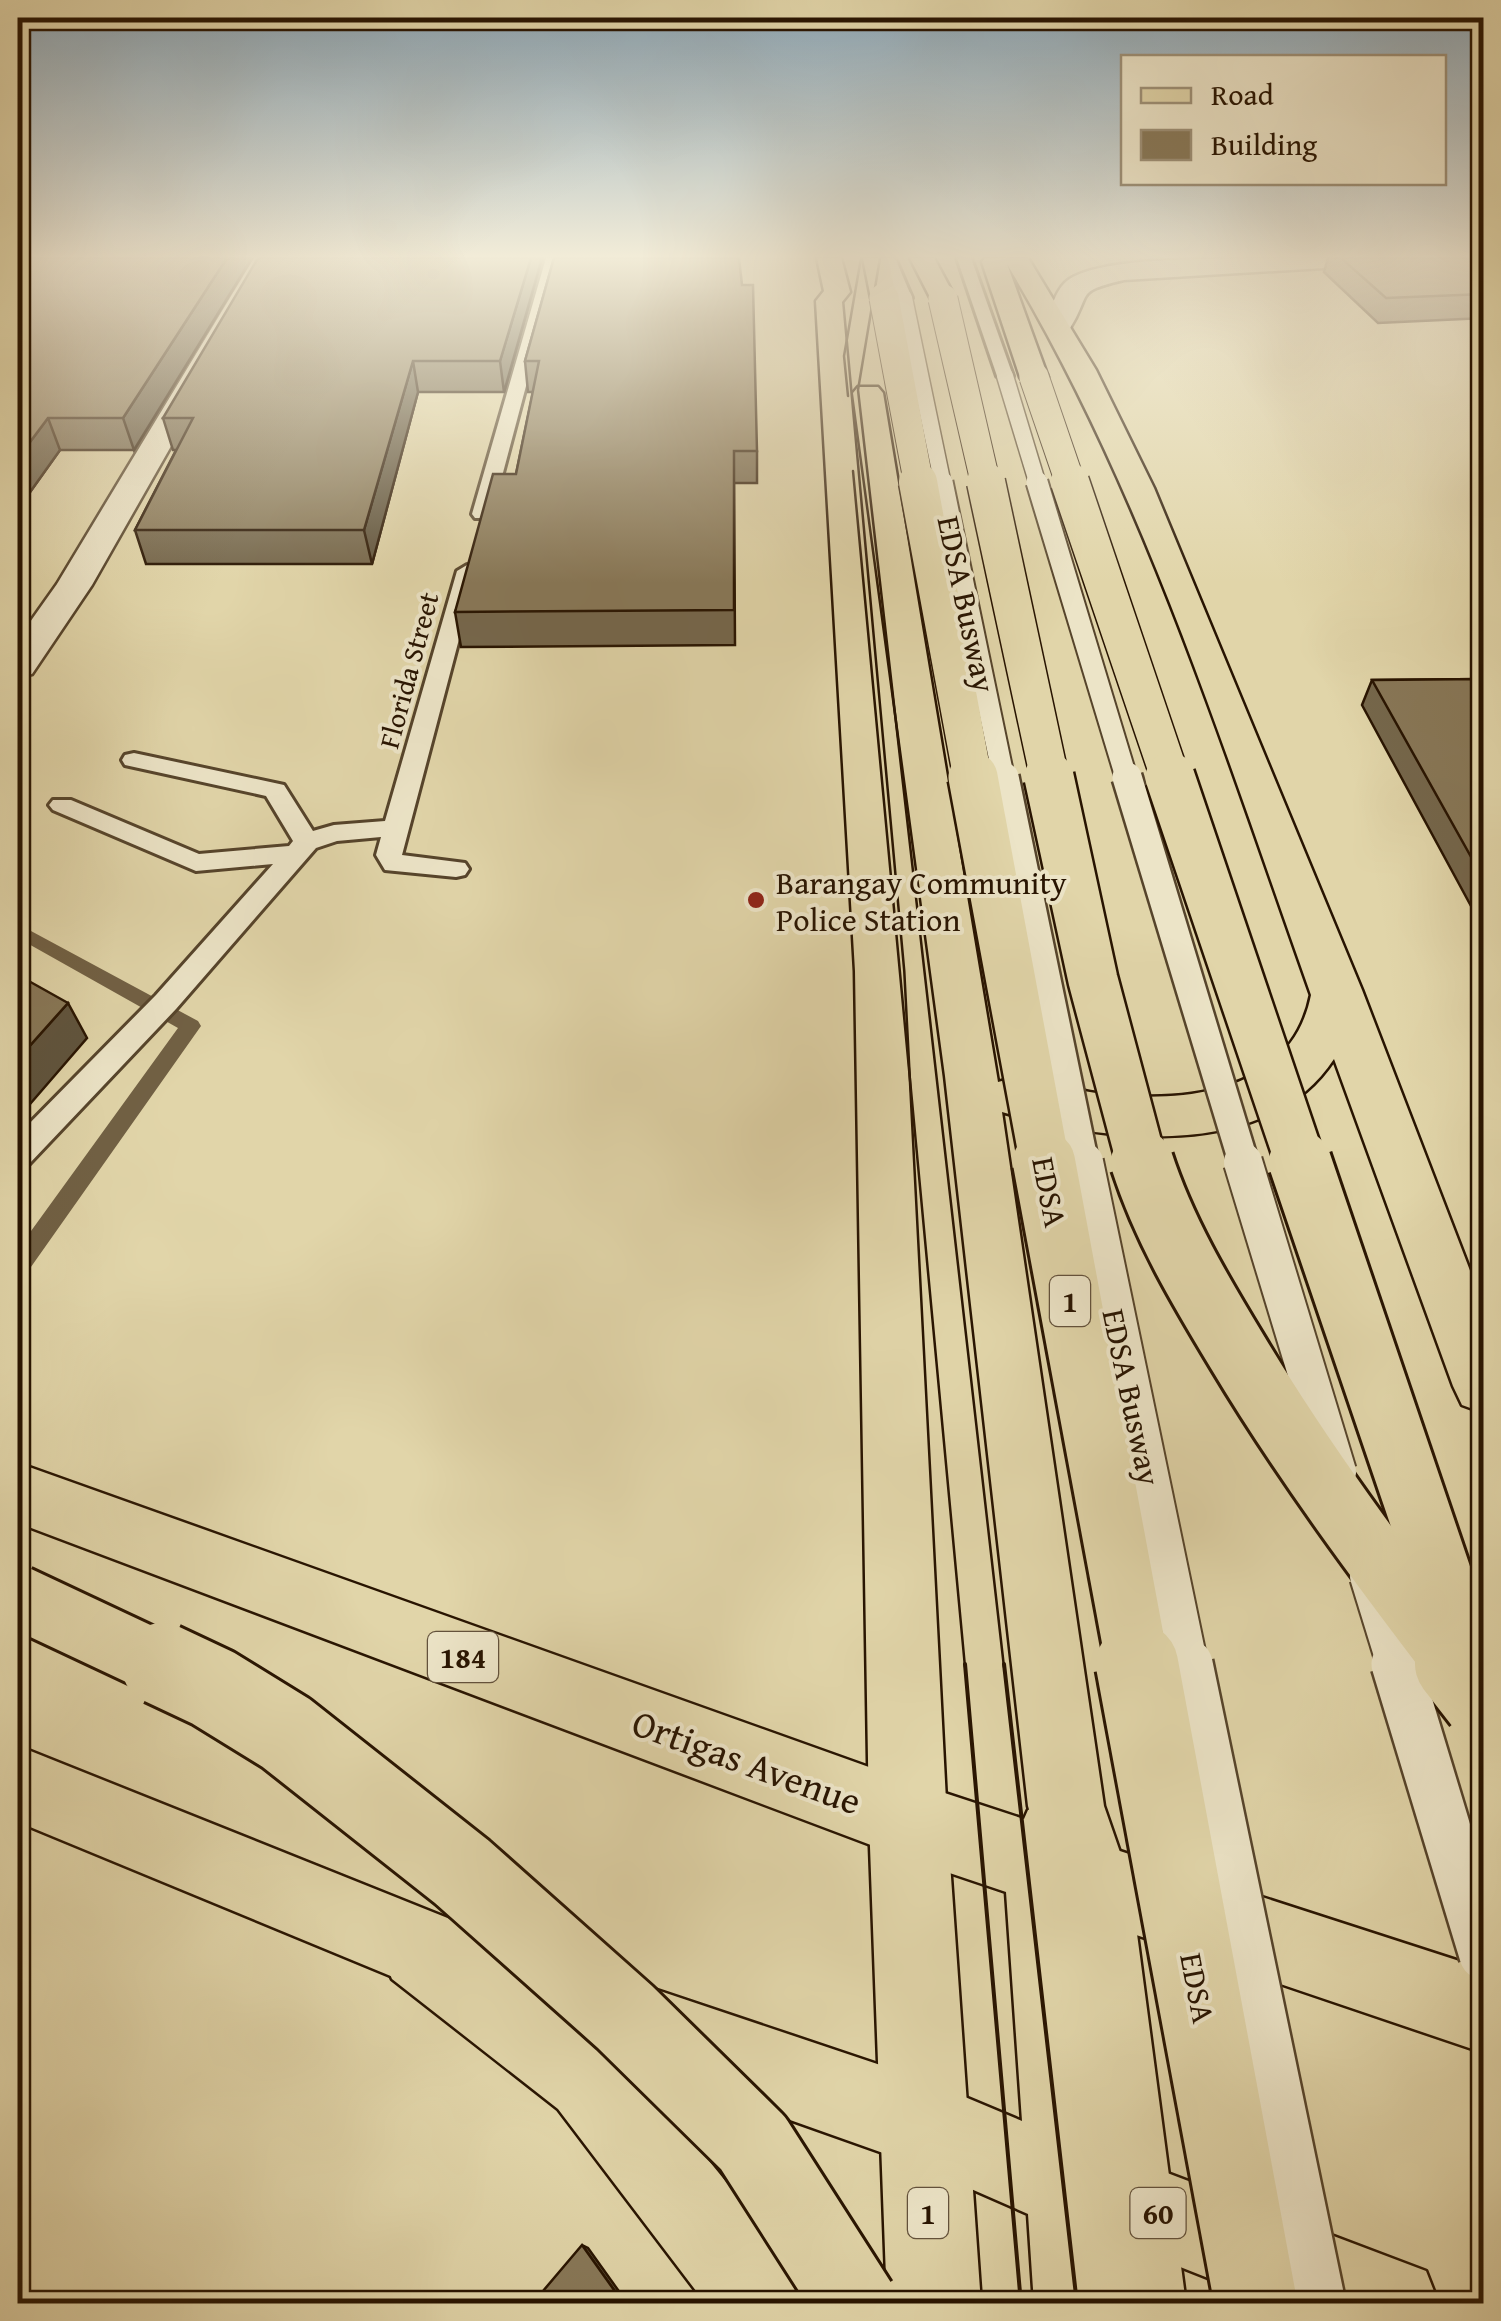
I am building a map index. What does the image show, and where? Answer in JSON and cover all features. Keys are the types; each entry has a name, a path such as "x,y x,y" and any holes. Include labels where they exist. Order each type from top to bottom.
{"main road":[{"name":"1","path":"855,366 908,1820 934,2304"},
{"name":"EDSA","path":"910,366 1256,2304"},
{"path":"958,366 1093,980 1131,1131 1152,1190 1198,1288 1282,1428 1352,1529 1484,1701"},
{"path":"1018,366 1484,1701"},
{"path":"1080,366 1152,515 1484,1386"},
{"name":"1","path":"857,436 971,1076 1067,1851 1099,2194 1081,2304"},
{"path":"971,1076 1067,1112 1126,1119 1183,1116 1235,1105 1279,1085 1311,1057 1330,1025 1336,990"},
{"path":"1428,1241 1484,1320"},
{"name":"Ortigas Avenue","path":"18,1493 908,1820 1067,1851 1484,2010"},
{"path":"18,1597 213,1688 272,1724 386,1808 462,1872 625,2017 753,2143 856,2304"},
{"path":"18,1784 421,1950 922,2123"},
{"path":"421,1950 588,2079 742,2275 755,2304"},
{"name":"60","path":"922,2123 1393,2304"},
{"name":"1","path":"1099,2194 1140,2304"}],"street":[{"path":"18,666 74,585 202,366"},
{"path":"36,584 74,585"}],"lane":[{"name":"Florida Street","path":"396,828 523,366"},
{"name":"EDSA Busway","path":"913,366 1321,2304"},
{"path":"1008,366 1020,376 1484,1955"},
{"path":"134,760 275,790 300,848"},
{"path":"62,805 196,864 300,848 334,833 396,828 389,854 394,864 456,870"},
{"path":"18,1156 166,1002 300,848"}],"building":[{"path":"18,366 157,366 123,418 48,418 18,458"},
{"path":"194,366 411,366 364,530 135,530 193,418 163,418"},
{"path":"538,366 755,366 757,451 734,451 734,610 455,612 493,474 516,474"},
{"path":"1484,679 1484,880 1372,680"},
{"path":"18,975 68,1003 18,1059"},
{"path":"582,2245 624,2304 532,2304"}],"waterway":[{"path":"18,930 191,1026 18,1267"}],"tram line":[{"path":"845,366 848,396"},
{"path":"862,366 858,390 1004,1667"},
{"path":"853,471 965,1667"},
{"path":"965,1664 1021,2304"},
{"path":"1004,1664 1077,2304"}],"place":[{"name":"Barangay Community Police Station","path":"756,900"}]}
